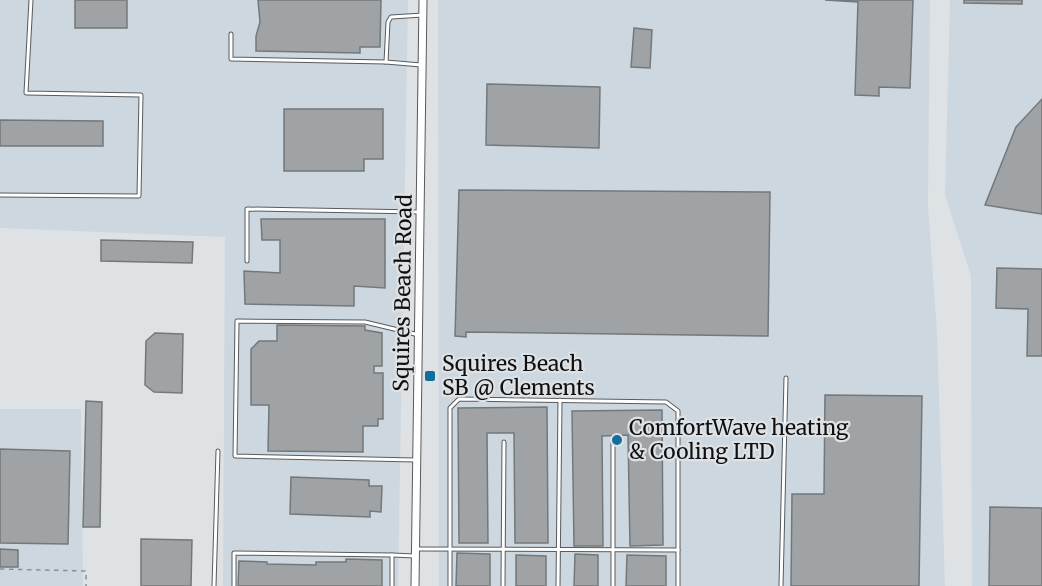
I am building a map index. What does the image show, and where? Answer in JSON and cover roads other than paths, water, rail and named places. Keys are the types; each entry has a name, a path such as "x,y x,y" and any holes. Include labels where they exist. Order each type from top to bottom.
{"street":[{"name":"Squires Beach Road","path":"415,586 423,0"}],"lane":[{"path":"0,195 139,196 141,95 26,93 31,0"},
{"path":"386,62 388,22 391,17 423,15"},
{"path":"231,34 231,59 386,62 423,65"},
{"path":"247,261 247,209 421,212"},
{"path":"417,460 235,456 237,321 365,322 420,335"},
{"path":"781,586 786,378"},
{"path":"450,586 450,408 459,399 666,402 678,411 678,586"},
{"path":"558,586 560,400"},
{"path":"503,586 504,442"},
{"path":"613,443 613,586"},
{"path":"214,586 218,452"},
{"path":"234,586 234,553 392,555 450,548 558,551 678,550"},
{"path":"392,555 392,586"}],"place":[{"name":"Squires Beach SB @ Clements","path":"430,376"},
{"name":"ComfortWave heating & Cooling LTD","path":"617,440"}]}
